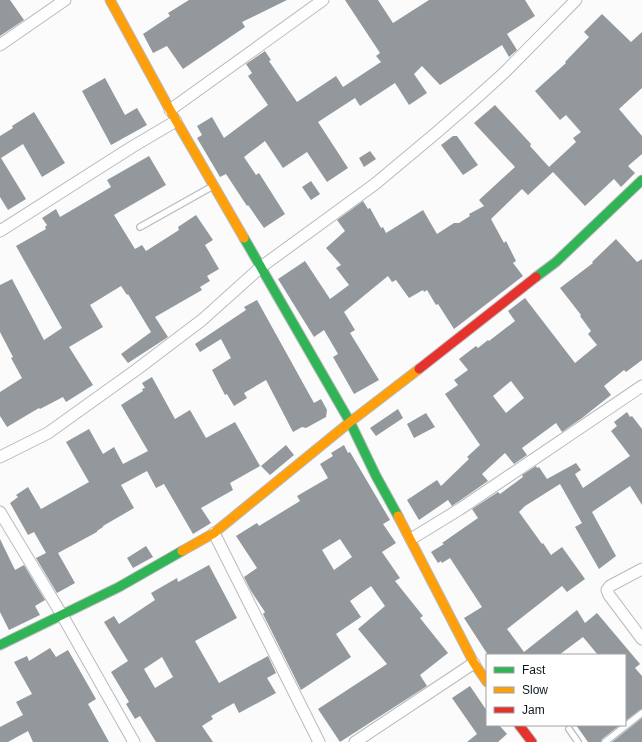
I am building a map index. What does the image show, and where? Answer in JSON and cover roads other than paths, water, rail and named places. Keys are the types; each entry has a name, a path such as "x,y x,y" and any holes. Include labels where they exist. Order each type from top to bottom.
{"street":[{"path":"0,45 65,0"},
{"path":"110,0 176,122 350,422 376,476 411,539 474,663 486,681"},
{"path":"170,110 324,0"},
{"path":"0,457 48,433 136,370 202,320 261,267 375,184 505,72 576,0"},
{"path":"0,231 132,147 176,122"},
{"path":"0,645 119,586 214,533 350,422 556,262 642,180"},
{"path":"411,539 460,509 642,386"},
{"path":"0,512 62,615 134,742"},
{"path":"214,533 319,742"},
{"path":"642,569 610,586 608,590 609,595 642,639"},
{"path":"355,742 474,663"},
{"path":"520,726 532,742"}],"lane":[{"path":"140,227 214,186"},
{"path":"626,726 642,713"},
{"path":"605,742 625,726"},
{"path":"569,729 578,742"}]}
